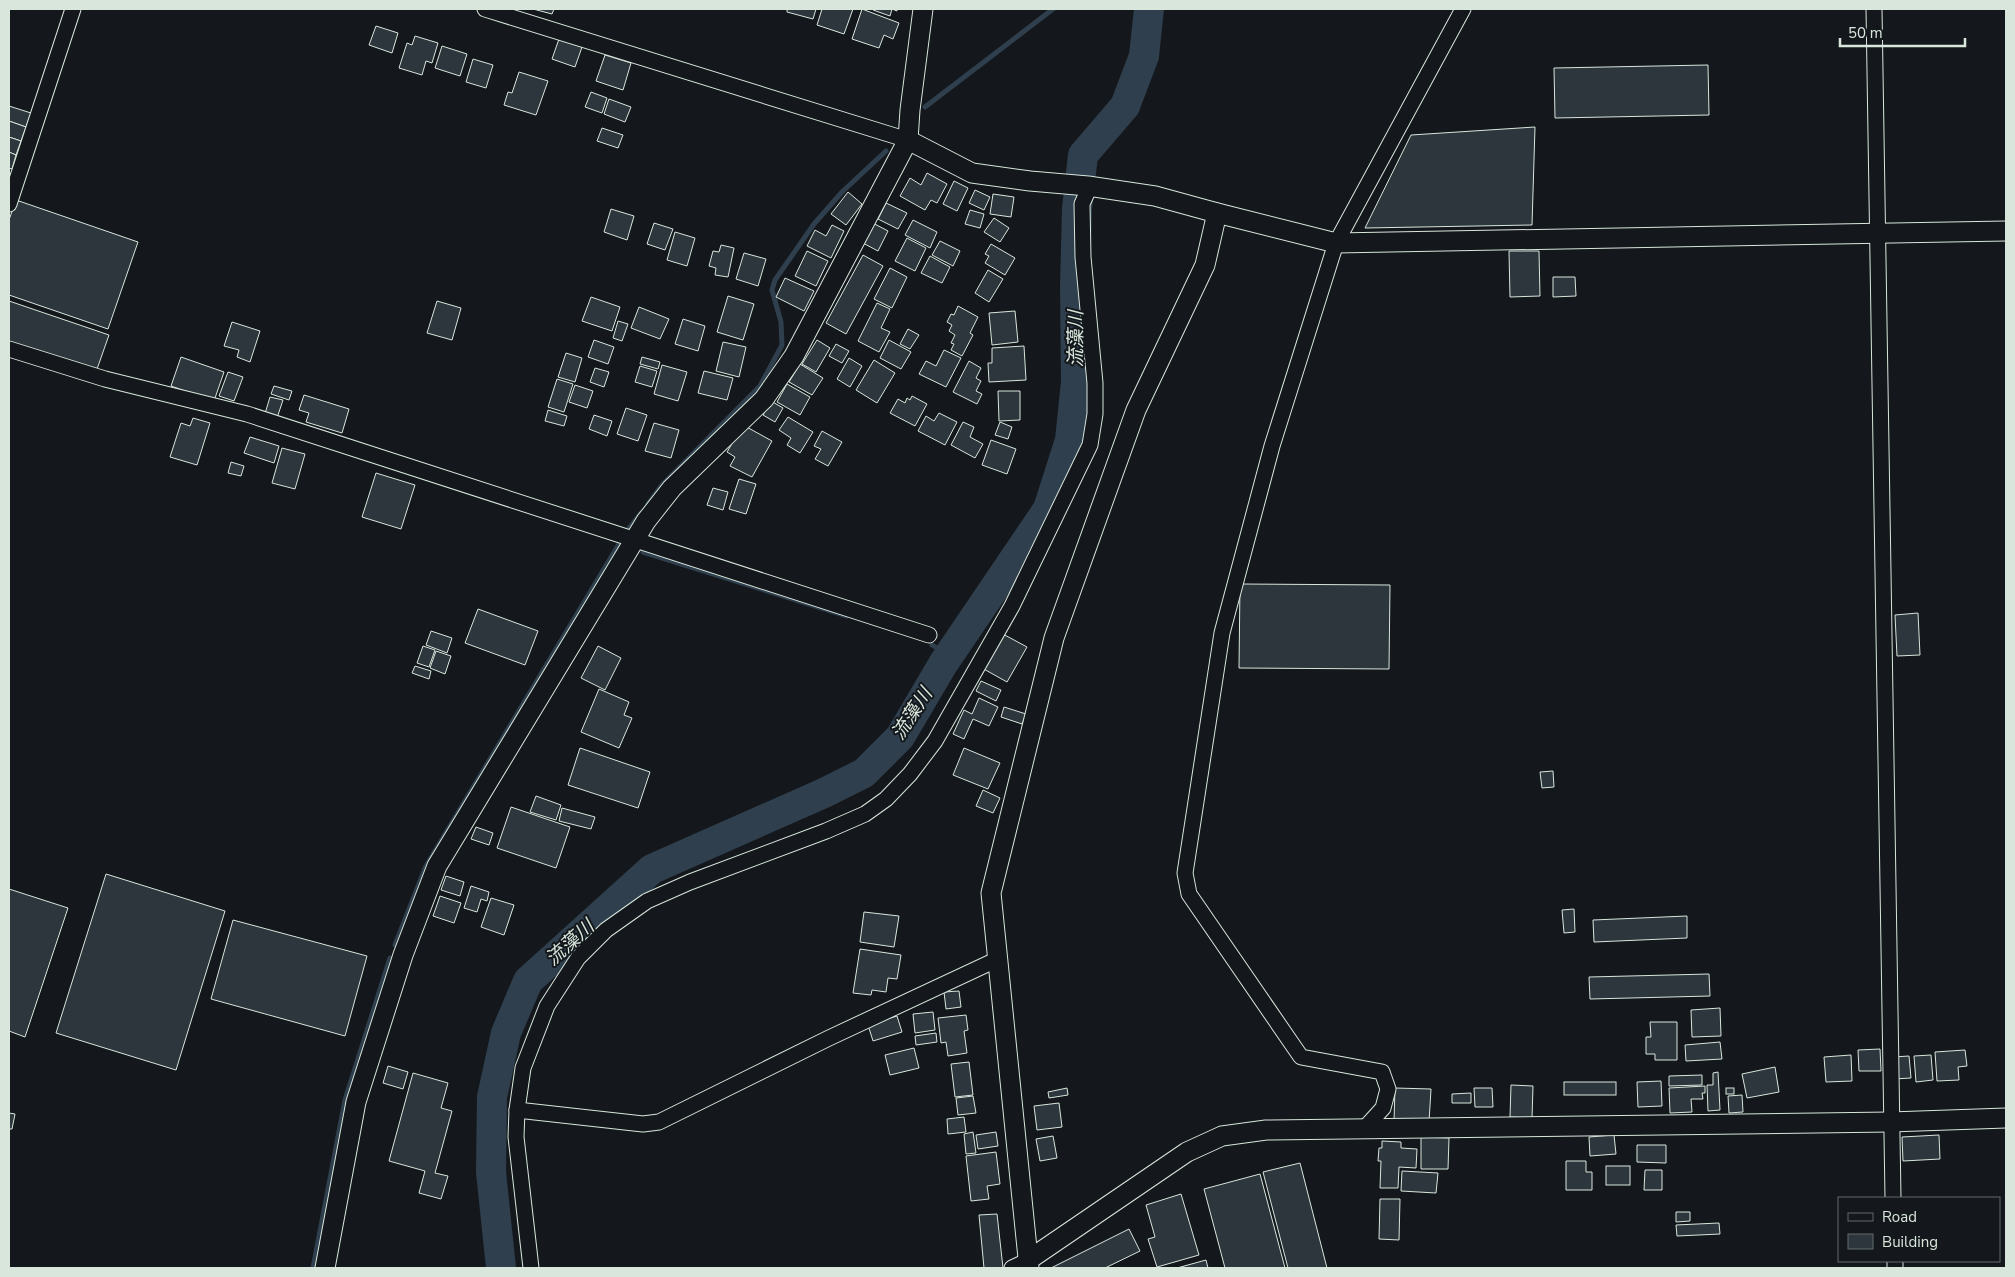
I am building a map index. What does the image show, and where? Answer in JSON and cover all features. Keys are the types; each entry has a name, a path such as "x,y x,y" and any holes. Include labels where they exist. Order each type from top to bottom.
{"street":[{"path":"9,204 73,9"},
{"path":"485,9 908,140 972,173 1030,182 1089,186 1155,196 1217,214 1336,243 2006,231"},
{"path":"325,1268 356,1102 404,956 437,866 625,537 646,521 672,488 764,399 794,356 908,140 923,9"},
{"path":"1364,1129 1383,1108 1388,1089 1382,1072 1301,1057 1189,894 1185,873 1222,633 1272,446 1336,243 1463,9"},
{"path":"1874,9 1892,1197"},
{"path":"530,1268 516,1137 517,1110 523,1068 547,1006 578,958 606,930 647,901 690,882 826,831 865,814 886,799 910,774 935,741 1012,606 1090,445 1096,414 1095,383 1083,257 1082,204 1089,186"},
{"path":"1023,1266 992,901 1054,638 1136,410 1205,265 1217,214"},
{"path":"9,349 105,379 247,414 929,635"},
{"path":"517,1110 643,1124 659,1122 821,1042 998,959"},
{"path":"1023,1266 1187,1152 1222,1136 1266,1130 1890,1122 2006,1118"}],"building":[{"path":"533,9 554,9 552,14"},
{"path":"787,9 816,9 813,19 787,12"},
{"path":"822,9 853,9 844,34 817,25"},
{"path":"862,9 899,23 893,39 884,35 879,48 852,39"},
{"path":"874,9 892,9 890,16"},
{"path":"376,26 398,33 392,53 369,45"},
{"path":"415,36 438,43 432,63 426,61 422,75 399,68 407,43 412,45"},
{"path":"559,39 582,47 575,67 552,59"},
{"path":"442,46 467,54 460,76 435,68"},
{"path":"605,55 631,63 623,90 596,81"},
{"path":"473,59 493,65 486,88 466,82"},
{"path":"1708,65 1709,115 1555,118 1554,68"},
{"path":"519,72 548,81 536,115 504,105 508,92 512,93"},
{"path":"591,92 607,98 602,113 585,107"},
{"path":"609,99 631,107 625,122 604,114"},
{"path":"9,106 31,113 26,127 9,121"},
{"path":"9,121 26,127 21,141 9,137"},
{"path":"1535,127 1532,225 1365,228 1411,135"},
{"path":"602,128 623,135 618,148 597,141"},
{"path":"9,137 21,141 16,155 9,152"},
{"path":"9,152 16,155 12,169 9,168"},
{"path":"927,173 947,184 937,203 931,200 925,210 900,196 910,178 921,185"},
{"path":"954,181 968,188 957,211 943,204"},
{"path":"975,190 990,197 984,210 969,203"},
{"path":"848,192 862,204 846,225 831,214"},
{"path":"993,194 1014,197 1011,217 990,214"},
{"path":"16,200 138,242 108,329 9,295 9,220"},
{"path":"886,203 907,213 898,229 878,219"},
{"path":"611,209 634,216 627,240 604,232"},
{"path":"970,210 984,214 980,228 965,224"},
{"path":"994,218 1009,228 1000,242 984,232"},
{"path":"913,220 937,232 930,248 905,235"},
{"path":"871,222 888,231 878,251 861,242"},
{"path":"654,223 673,229 665,250 647,244"},
{"path":"832,225 844,231 831,258 807,246 815,230 826,236"},
{"path":"675,232 695,238 687,266 667,260"},
{"path":"907,238 926,248 915,271 895,261"},
{"path":"940,241 960,251 953,266 932,255"},
{"path":"991,244 1015,258 1005,275 985,263 989,256 985,254"},
{"path":"721,245 734,248 728,277 715,275 716,268 709,266 713,251 719,252"},
{"path":"807,251 828,261 816,286 795,276"},
{"path":"1509,251 1539,251 1540,296 1510,297"},
{"path":"744,253 766,259 758,286 736,279"},
{"path":"863,255 883,266 846,334 826,323"},
{"path":"930,256 950,267 942,283 921,273"},
{"path":"890,268 907,277 892,308 874,299"},
{"path":"988,270 1003,279 989,302 975,293"},
{"path":"1553,277 1575,277 1576,296 1553,297"},
{"path":"785,278 814,291 804,311 776,297"},
{"path":"728,296 754,304 743,340 717,332"},
{"path":"591,297 620,307 612,331 582,321"},
{"path":"9,301 109,335 96,372 9,342"},
{"path":"437,301 461,308 452,340 427,333"},
{"path":"877,303 890,309 881,328 890,332 879,352 858,341"},
{"path":"958,306 978,317 970,333 973,335 962,356 951,350 954,344 951,343 955,335 949,331 952,325 947,322 951,314 954,315"},
{"path":"639,307 669,319 660,339 631,328"},
{"path":"1015,311 1018,342 992,345 989,313"},
{"path":"683,319 705,326 698,351 675,344"},
{"path":"618,321 628,324 622,341 613,338"},
{"path":"232,322 260,331 250,362 237,357 239,350 224,346"},
{"path":"908,329 919,335 910,349 900,344"},
{"path":"594,340 614,347 608,364 588,357"},
{"path":"817,340 830,348 816,372 802,364"},
{"path":"889,340 911,352 901,369 880,358"},
{"path":"723,342 746,347 739,377 716,371"},
{"path":"836,344 849,351 842,363 829,356"},
{"path":"1024,346 1026,380 989,382 988,363 992,363 992,348"},
{"path":"944,350 961,358 946,387 919,374 926,361 936,366"},
{"path":"566,353 582,358 575,382 558,377"},
{"path":"181,357 224,372 214,401 171,386"},
{"path":"642,357 660,362 658,369 640,364"},
{"path":"849,358 862,366 850,387 837,379"},
{"path":"874,360 895,373 877,403 856,390"},
{"path":"969,361 981,368 976,378 981,381 976,391 982,394 977,404 953,392"},
{"path":"800,364 823,378 812,395 789,382"},
{"path":"662,365 687,372 678,401 654,394"},
{"path":"640,366 657,371 652,387 635,382"},
{"path":"595,368 609,372 604,387 590,382"},
{"path":"704,371 733,378 727,400 698,393"},
{"path":"228,372 243,377 234,401 219,396"},
{"path":"557,379 573,384 564,412 548,407"},
{"path":"787,384 810,397 800,415 777,402"},
{"path":"575,385 593,391 587,408 569,402"},
{"path":"274,386 292,391 289,400 271,394"},
{"path":"998,391 1020,391 1020,420 999,421"},
{"path":"304,395 349,409 342,433 306,422 309,413 299,410"},
{"path":"912,396 927,404 915,426 890,413 898,399 905,403 907,398 910,400"},
{"path":"270,397 283,400 276,421 264,417"},
{"path":"771,401 783,408 775,422 763,415"},
{"path":"626,408 647,415 638,441 617,434"},
{"path":"548,410 567,416 564,426 545,421"},
{"path":"939,413 957,422 945,445 918,431 926,416 934,421"},
{"path":"594,415 612,421 607,436 589,429"},
{"path":"788,417 813,432 800,453 787,445 791,438 779,430"},
{"path":"193,418 210,423 197,465 170,457 181,423 190,426"},
{"path":"963,422 974,427 970,437 983,444 975,458 951,445"},
{"path":"1000,422 1012,427 1008,439 995,435"},
{"path":"654,423 679,430 671,458 645,451"},
{"path":"743,425 772,441 752,477 730,466 735,457 727,452"},
{"path":"822,431 842,442 828,466 815,459 821,449 814,446"},
{"path":"250,437 279,446 274,463 244,453"},
{"path":"991,440 1016,449 1007,474 982,465"},
{"path":"282,448 305,454 295,489 272,483"},
{"path":"231,462 244,466 241,476 228,473"},
{"path":"376,473 415,485 401,529 362,517"},
{"path":"739,479 756,484 746,514 729,509"},
{"path":"713,488 728,492 723,510 707,505"},
{"path":"1240,584 1390,585 1389,669 1239,668"},
{"path":"478,609 538,631 525,665 465,643"},
{"path":"1918,613 1920,655 1897,656 1895,615"},
{"path":"431,631 452,638 447,653 426,645"},
{"path":"1001,633 1027,647 1007,682 982,668"},
{"path":"423,646 435,650 429,667 417,663"},
{"path":"598,646 621,658 605,690 581,678"},
{"path":"436,651 451,656 445,674 430,668"},
{"path":"415,666 431,671 429,679 412,673"},
{"path":"981,681 1001,690 996,701 976,691"},
{"path":"599,689 629,702 624,715 632,718 619,748 581,732"},
{"path":"979,698 998,707 989,726 973,719 964,739 953,734 964,710 972,714"},
{"path":"1004,707 1026,714 1022,724 1001,717"},
{"path":"580,748 650,772 638,808 568,785"},
{"path":"964,748 1000,763 988,789 953,775"},
{"path":"1553,771 1554,787 1542,788 1540,772"},
{"path":"983,790 1000,798 993,813 976,806"},
{"path":"536,796 561,805 556,820 530,812"},
{"path":"511,807 570,827 556,868 497,848"},
{"path":"562,808 595,817 591,829 559,821"},
{"path":"476,827 493,833 489,845 471,839"},
{"path":"106,874 225,911 176,1070 56,1033"},
{"path":"446,876 464,882 460,896 441,890"},
{"path":"471,886 489,892 487,901 481,899 477,912 464,908"},
{"path":"9,889 68,908 25,1037 9,1031"},
{"path":"440,896 461,903 454,923 433,916"},
{"path":"491,898 514,905 504,935 481,927"},
{"path":"1574,909 1575,932 1564,933 1562,910"},
{"path":"864,912 899,916 894,947 860,942"},
{"path":"1687,916 1687,938 1594,942 1593,920"},
{"path":"233,920 367,956 345,1036 211,999"},
{"path":"860,949 901,955 897,979 888,978 886,992 872,990 871,995 853,993"},
{"path":"1709,974 1710,996 1590,999 1589,977"},
{"path":"959,991 961,1007 946,1009 944,992"},
{"path":"1720,1008 1721,1036 1692,1037 1691,1010"},
{"path":"933,1012 935,1030 915,1033 913,1014"},
{"path":"966,1015 968,1030 964,1031 967,1053 948,1056 946,1042 941,1043 938,1018"},
{"path":"897,1016 902,1032 873,1041 868,1025"},
{"path":"1650,1022 1677,1022 1677,1060 1655,1060 1655,1054 1646,1054 1646,1037 1651,1037"},
{"path":"936,1033 937,1042 916,1045 915,1036"},
{"path":"1720,1042 1722,1059 1686,1061 1685,1045"},
{"path":"914,1048 919,1068 890,1075 885,1055"},
{"path":"1880,1049 1881,1071 1859,1071 1858,1050"},
{"path":"1965,1050 1967,1066 1958,1067 1959,1080 1937,1081 1935,1052"},
{"path":"1851,1055 1852,1081 1826,1082 1824,1057"},
{"path":"1931,1055 1933,1080 1916,1082 1914,1056"},
{"path":"1909,1056 1911,1078 1894,1079 1893,1057"},
{"path":"969,1062 973,1095 955,1097 951,1064"},
{"path":"388,1066 408,1072 403,1089 383,1083"},
{"path":"1775,1067 1779,1092 1747,1098 1742,1074"},
{"path":"1718,1072 1720,1110 1708,1111 1707,1085 1713,1085 1713,1073"},
{"path":"413,1073 448,1083 441,1108 452,1111 435,1173 448,1176 441,1199 419,1193 425,1171 389,1161"},
{"path":"1702,1075 1702,1085 1669,1086 1669,1076"},
{"path":"1661,1081 1662,1106 1638,1107 1637,1082"},
{"path":"1564,1082 1616,1082 1616,1095 1564,1095"},
{"path":"1511,1085 1533,1086 1532,1118 1510,1117"},
{"path":"1705,1086 1705,1093 1702,1093 1703,1099 1691,1099 1692,1112 1670,1113 1669,1088"},
{"path":"1067,1088 1068,1095 1049,1098 1048,1092"},
{"path":"1395,1088 1431,1089 1429,1122 1394,1121"},
{"path":"1474,1088 1492,1088 1493,1107 1475,1107"},
{"path":"1726,1088 1734,1088 1734,1094 1726,1094"},
{"path":"1471,1093 1471,1103 1452,1103 1452,1094"},
{"path":"1742,1095 1743,1112 1729,1113 1728,1096"},
{"path":"973,1096 976,1113 958,1115 956,1098"},
{"path":"1059,1103 1062,1127 1037,1130 1034,1106"},
{"path":"9,1113 15,1114 12,1129 9,1129"},
{"path":"964,1117 966,1132 948,1134 947,1119"},
{"path":"973,1132 976,1153 966,1154 964,1134"},
{"path":"996,1132 998,1146 978,1149 976,1135"},
{"path":"1614,1135 1616,1154 1590,1156 1589,1137"},
{"path":"1939,1135 1940,1159 1903,1161 1902,1137"},
{"path":"1053,1136 1057,1158 1040,1161 1036,1139"},
{"path":"1421,1137 1449,1138 1448,1169 1421,1169"},
{"path":"1382,1141 1401,1142 1401,1148 1417,1149 1416,1168 1399,1167 1398,1188 1380,1188 1381,1161 1378,1161 1379,1148 1382,1148"},
{"path":"1637,1145 1666,1145 1666,1163 1637,1162"},
{"path":"996,1152 1000,1184 987,1186 989,1199 971,1201 966,1156"},
{"path":"1566,1161 1586,1161 1586,1172 1592,1172 1592,1190 1566,1190"},
{"path":"1300,1163 1327,1268 1288,1268 1263,1172"},
{"path":"1606,1166 1630,1166 1630,1185 1606,1185"},
{"path":"1645,1170 1662,1170 1662,1190 1644,1190"},
{"path":"1402,1171 1438,1173 1436,1193 1401,1191"},
{"path":"1260,1174 1285,1268 1225,1268 1204,1189"},
{"path":"1181,1194 1199,1255 1157,1267 1148,1239 1155,1237 1146,1205"},
{"path":"1380,1199 1400,1199 1399,1240 1379,1239"},
{"path":"1676,1212 1690,1212 1690,1221 1676,1222"},
{"path":"997,1214 1003,1268 984,1268 979,1215"},
{"path":"1719,1223 1720,1234 1677,1236 1676,1225"},
{"path":"1129,1229 1140,1251 1105,1268 1051,1268"},
{"path":"1206,1260 1208,1268 1177,1268"}],"waterway":[{"path":"925,107 1053,9"},
{"name":"流藻川","path":"501,1268 491,1172 492,1097 506,1033 528,981 652,869 824,793 864,773 900,737 943,664 1048,509 1070,440 1076,382 1075,286 1077,209 1083,155 1125,106 1144,56 1149,9"},
{"path":"648,504 662,485 760,386 782,345 781,322 772,290 775,280 814,224 842,192 886,151"},
{"path":"626,532 641,513"},
{"path":"395,945 426,866 619,544"},
{"path":"643,552 847,616"},
{"path":"932,645 940,650 943,664"},
{"path":"313,1268 345,1100 390,958"}]}
